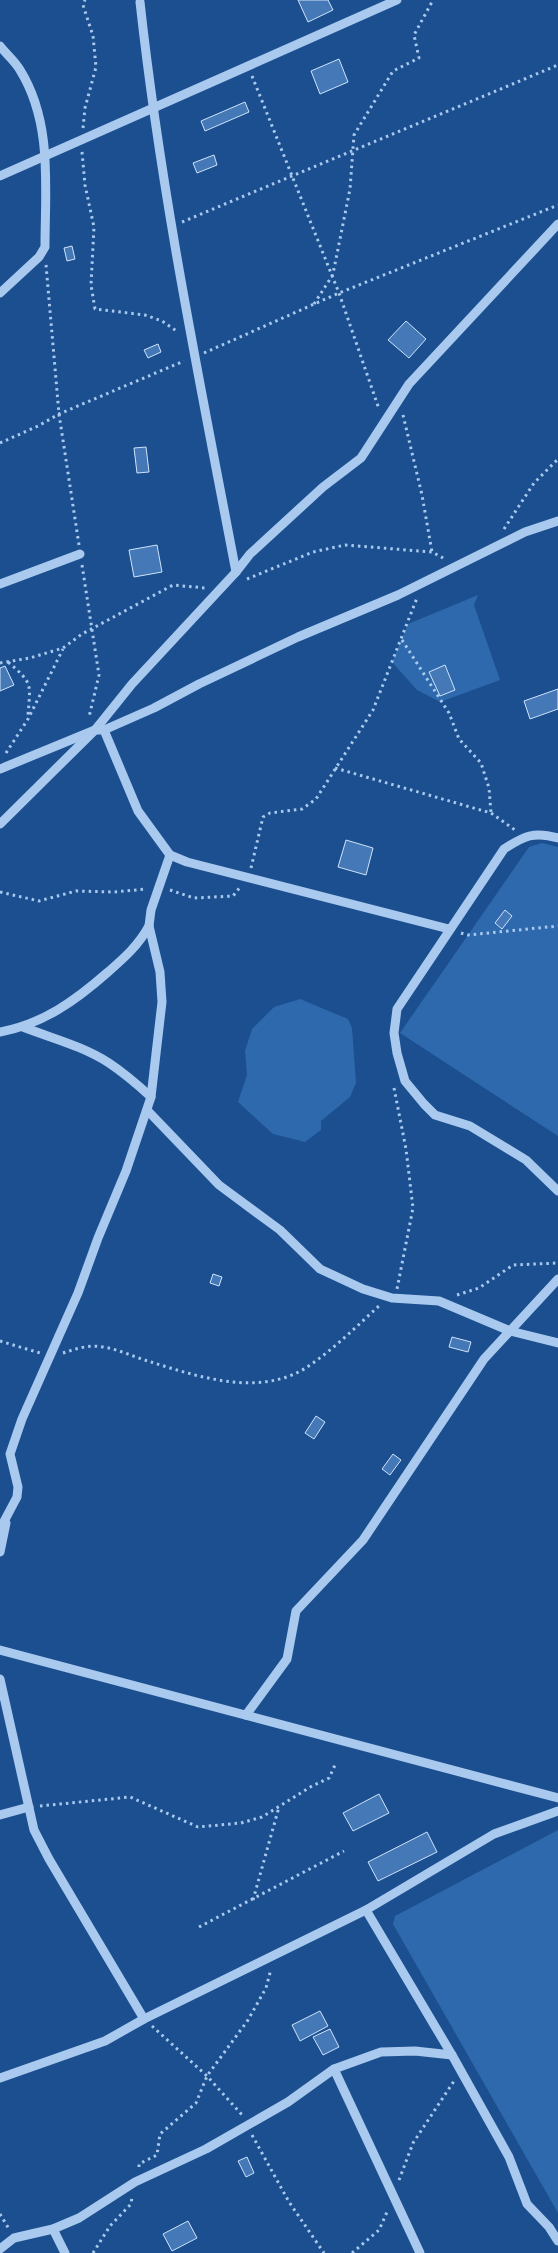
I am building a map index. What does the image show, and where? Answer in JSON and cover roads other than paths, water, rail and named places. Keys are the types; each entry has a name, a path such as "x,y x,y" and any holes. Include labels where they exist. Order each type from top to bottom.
{"street":[{"path":"0,176 397,0"},
{"path":"140,2 152,109 194,352 236,572"},
{"path":"0,46 20,69 34,99 43,136 45,156 45,247 39,257 0,293"},
{"path":"0,824 100,730 132,684 236,572 250,554 323,487 361,458 409,384 558,224"},
{"path":"0,769 154,708 198,684 298,637 398,595 424,580 525,532 558,521"},
{"path":"0,584 80,554"},
{"path":"100,730 138,811 170,855 187,862 449,929"},
{"path":"558,838 542,834 523,837 504,849 397,1009 394,1033 396,1053 406,1081 435,1115 470,1126 526,1160 558,1191"},
{"path":"0,1529 17,1497 18,1486 10,1454 22,1420 78,1293 151,1097 162,1002 160,972 149,926 151,910 170,855"},
{"path":"0,1032 23,1027 42,1019 75,1000 130,954 149,926"},
{"path":"23,1027 84,1050 108,1062 128,1076 151,1097"},
{"path":"147,1110 219,1185 280,1230 320,1269 363,1289 394,1298 440,1301 510,1331 558,1343"},
{"path":"246,1715 287,1659 296,1611 363,1540 484,1359 558,1279"},
{"path":"0,1552 7,1518"},
{"path":"0,1650 558,1798"},
{"path":"0,1679 34,1830 49,1859 144,2019"},
{"path":"0,1815 29,1807"},
{"path":"0,2078 105,2041 144,2019 366,1910 494,1834 558,1811"},
{"path":"366,1910 461,2070 509,2157 527,2204 558,2241"},
{"path":"0,2249 14,2238 53,2229 79,2218 135,2182 206,2149 288,2102 334,2069 381,2052 415,2051 452,2055"},
{"path":"334,2069 420,2253"},
{"path":"53,2229 65,2253"}]}
